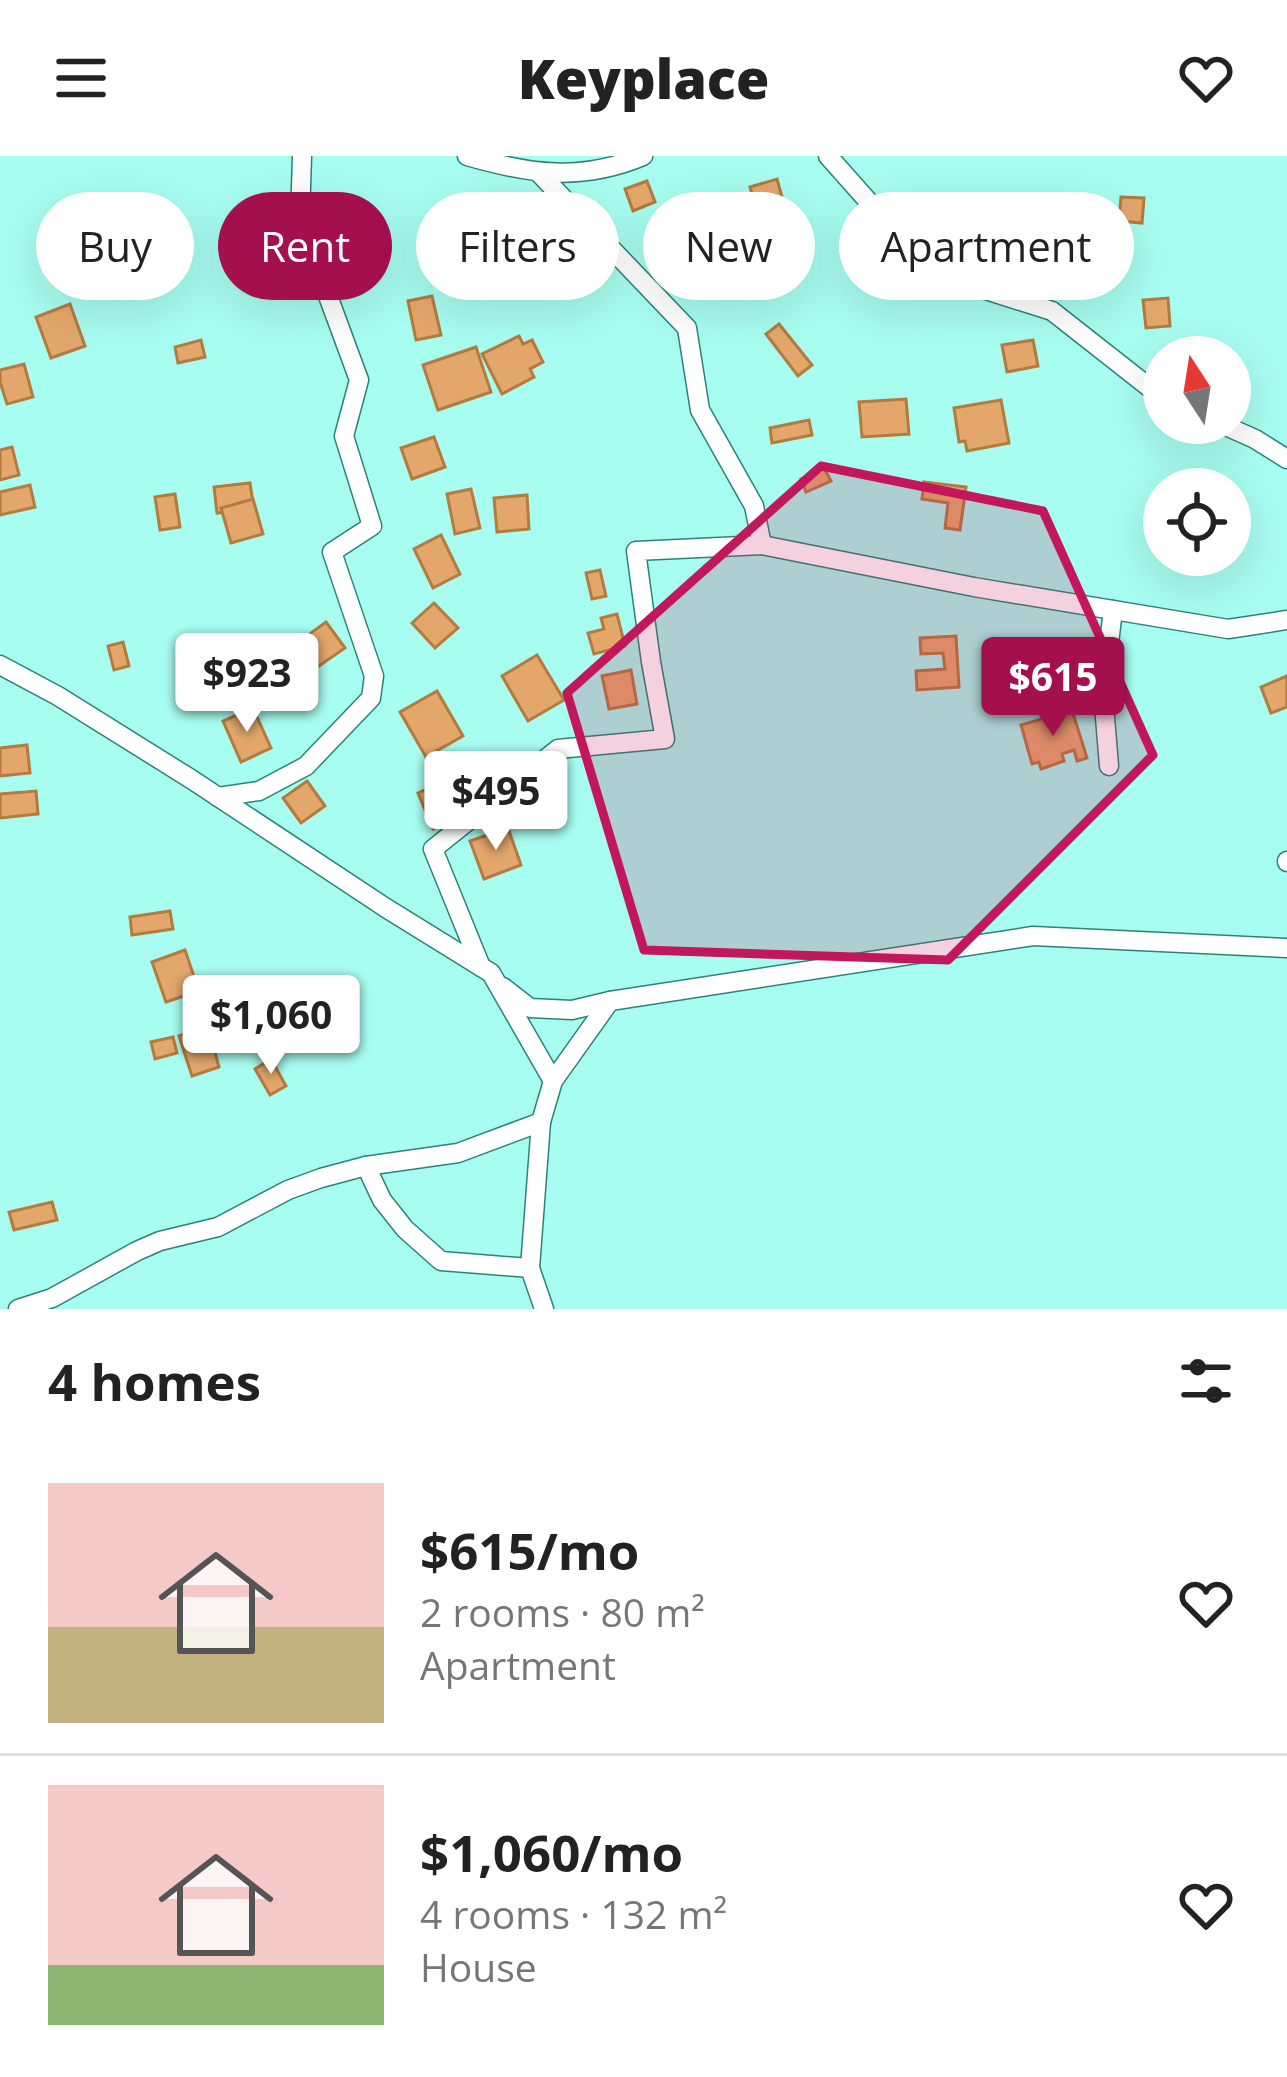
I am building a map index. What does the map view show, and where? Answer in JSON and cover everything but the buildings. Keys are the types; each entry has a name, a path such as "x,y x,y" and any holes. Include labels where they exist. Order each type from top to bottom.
{"street":[{"path":"218,796 260,791 306,766 371,698 374,676 332,552 372,526 344,436 358,380 300,220 302,156"},
{"path":"467,156 539,173 579,173 644,156"},
{"path":"828,156 932,273 1052,310 1143,382"},
{"path":"539,173 688,328 700,410 754,506 762,545"},
{"path":"1251,437 1287,459"},
{"path":"481,967 433,849 559,749 665,739 636,551 762,545 974,587 1228,629 1287,620"},
{"path":"1108,766 1103,693 1113,610"},
{"path":"0,665 218,796 491,973 553,1082"},
{"path":"496,982 530,1008 572,1010 1033,935 1287,948"},
{"path":"544,1309 530,1268 541,1122 553,1082 610,1001"},
{"path":"18,1309 52,1298 148,1246 218,1227 289,1190 366,1166 458,1153 541,1122"},
{"path":"366,1166 382,1200 405,1229 441,1261 530,1268"}],"highlighted area":[{"path":"821,466 1043,511 1153,755 948,960 644,950 567,693"}]}
